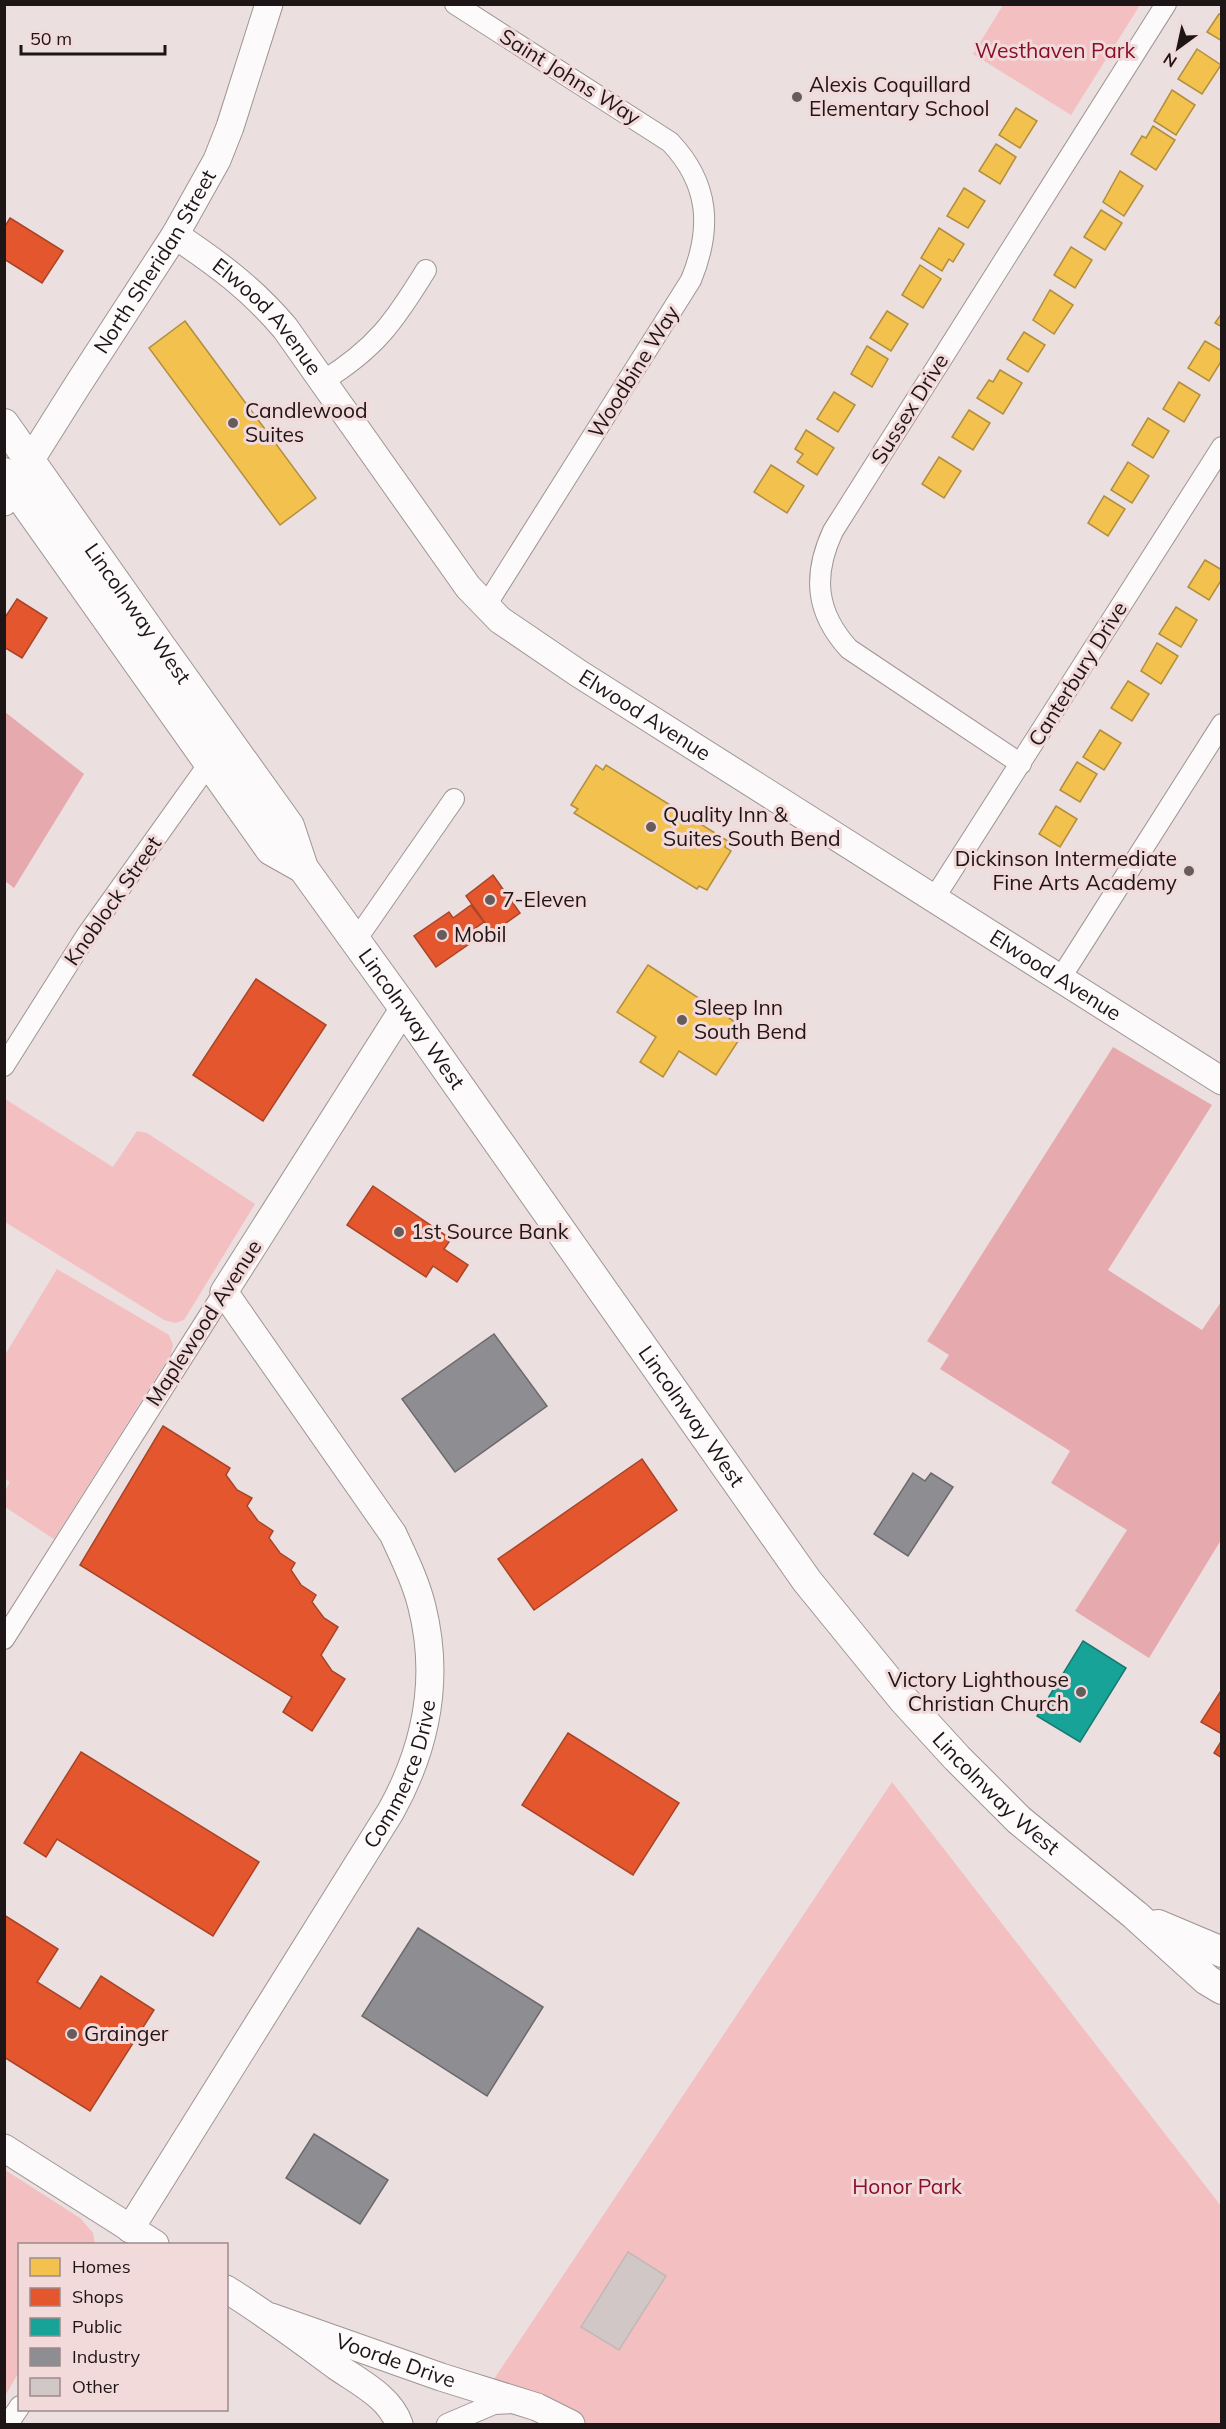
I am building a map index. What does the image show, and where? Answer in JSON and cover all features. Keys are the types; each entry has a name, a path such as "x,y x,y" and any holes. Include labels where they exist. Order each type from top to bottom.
{"main road":[{"name":"Lincolnway West","path":"4,424 13,481 271,850 303,868"},
{"name":"Lincolnway West","path":"13,481 226,738 289,826 303,868 807,1581 903,1699 957,1758 1019,1820 1136,1915 1207,1980 1221,1989"},
{"name":"Lincolnway West","path":"1136,1915 1221,1952"}],"street":[{"name":"North Sheridan Street","path":"13,481 176,235 217,160 230,127 269,4"},
{"name":"Saint Johns Way","path":"455,4 654,131"},
{"name":"Sussex Drive","path":"1021,764 849,649 838,637 824,610 820,588 821,566 833,531 1166,4"},
{"name":"Woodbine Way","path":"485,607 691,280 700,259 705,225 700,192 684,157 654,131"},
{"name":"Elwood Avenue","path":"176,235 239,280 264,303 285,328 461,577 485,607 500,620 578,673 933,900 1221,1081"},
{"path":"323,381 364,353 379,339 426,270"},
{"name":"Canterbury Drive","path":"933,900 1221,447"},
{"path":"1060,979 1221,724"},
{"name":"Knoblock Street","path":"4,1066 86,936 226,738"},
{"path":"356,940 454,799"},
{"name":"Maplewood Avenue","path":"4,1639 404,1008"},
{"name":"Commerce Drive","path":"126,2237 392,1810 409,1778 422,1740 428,1706 431,1673 422,1606 412,1574 393,1534 224,1292"},
{"path":"4,2148 126,2237 151,2243"},
{"name":"Voorde Drive","path":"228,2290 271,2317 378,2394 397,2417 399,2424"},
{"name":"Voorde Drive","path":"271,2317 441,2377 537,2407 572,2424"},
{"path":"447,2424 494,2404 520,2403"},
{"path":"8,2424 18,2409"}],"green space":[{"name":"Westhaven Park","path":"1003,5 1140,5 1071,115 973,54"},
{"path":"5,1099 113,1167 137,1131 147,1133 255,1204 184,1320 175,1323 164,1320 5,1222"},
{"path":"57,1269 169,1335 173,1345 171,1354 54,1539 5,1507 5,1491 10,1482 4,1478 5,1355"},
{"name":"Honor Park","path":"892,1782 1221,2206 1221,2424 565,2424 494,2379"},
{"path":"5,2170 80,2218 93,2233 95,2243 18,2243 18,2374 5,2396"}],"shaded area":[{"path":"5,712 84,774 14,888 5,881"},
{"path":"1113,1047 1212,1105 1108,1270 1202,1330 1221,1302 1221,1540 1149,1658 1075,1611 1127,1530 1051,1483 1070,1451 940,1369 949,1355 927,1341"}],"building: Homes":[{"path":"1219,14 1222,15 1222,41 1207,32"},
{"path":"1197,49 1221,65 1202,94 1178,79"},
{"path":"1172,90 1195,105 1176,135 1154,121"},
{"path":"1016,108 1037,121 1020,148 999,135"},
{"path":"1153,126 1175,140 1156,170 1131,154 1142,136 1146,138"},
{"path":"996,144 1016,157 1000,184 979,171"},
{"path":"1120,171 1143,186 1124,216 1103,202"},
{"path":"964,188 985,201 968,228 947,216"},
{"path":"1101,210 1122,223 1105,250 1084,237"},
{"path":"939,228 964,244 953,262 949,259 942,271 921,258"},
{"path":"1071,247 1092,260 1075,288 1054,275"},
{"path":"920,265 941,279 923,308 902,295"},
{"path":"1050,290 1073,305 1054,334 1033,320"},
{"path":"887,311 908,324 891,351 870,338"},
{"path":"1222,313 1222,327 1215,323"},
{"name":"Candlewood Suites","path":"185,321 316,498 280,525 149,348"},
{"path":"1024,332 1045,345 1028,372 1007,359"},
{"path":"1205,341 1222,351 1222,360 1209,381 1188,368"},
{"path":"867,346 888,359 872,387 851,374"},
{"path":"1000,370 1022,383 1003,414 977,398 989,380 993,382"},
{"path":"1179,382 1200,395 1184,422 1163,409"},
{"path":"834,392 855,405 838,432 817,419"},
{"path":"969,410 990,423 973,450 952,437"},
{"path":"1148,418 1169,431 1153,458 1132,445"},
{"path":"806,430 834,448 817,475 797,462 803,454 795,449"},
{"path":"939,457 961,471 944,498 922,484"},
{"path":"1128,462 1149,476 1132,503 1111,490"},
{"path":"771,465 804,486 787,513 754,492"},
{"path":"1104,496 1125,509 1108,536 1088,523"},
{"path":"1205,560 1222,570 1222,579 1209,600 1188,587"},
{"path":"1176,607 1197,620 1181,647 1159,634"},
{"path":"1157,643 1178,656 1161,684 1141,671"},
{"path":"1128,681 1149,694 1132,721 1111,708"},
{"path":"1100,730 1121,743 1104,770 1083,757"},
{"path":"1077,762 1097,774 1080,802 1060,790"},
{"name":"Quality Inn & Suites South Bend","path":"596,765 603,770 606,765 728,841 725,847 731,851 707,890 699,886 697,889 574,813 578,809 571,805"},
{"path":"1056,806 1077,819 1060,847 1039,834"},
{"name":"Sleep Inn South Bend","path":"648,965 746,1029 716,1075 679,1051 663,1077 640,1062 656,1037 617,1012"}],"building: Shops":[{"path":"10,218 63,251 42,283 4,259 4,228"},
{"path":"17,599 47,618 22,658 4,647 4,619"},
{"name":"7-Eleven","path":"493,875 520,913 492,933 466,896"},
{"name":"Mobil","path":"471,905 484,922 467,934 472,942 436,967 414,936 449,912 453,918"},
{"path":"256,979 326,1025 263,1121 193,1075"},
{"name":"1st Source Bank","path":"373,1186 451,1239 444,1249 468,1265 457,1282 433,1266 426,1277 347,1225"},
{"path":"163,1426 230,1468 226,1475 237,1490 252,1498 247,1506 258,1521 273,1531 269,1538 280,1553 295,1563 291,1570 301,1585 316,1595 312,1602 324,1618 338,1627 321,1655 332,1671 345,1679 312,1731 283,1712 292,1697 80,1565"},
{"path":"642,1459 677,1510 534,1610 498,1559"},
{"path":"1222,1689 1222,1734 1201,1722"},
{"path":"568,1733 679,1803 633,1875 522,1805"},
{"path":"1222,1740 1222,1758 1214,1753"},
{"path":"81,1752 259,1862 213,1936 57,1839 46,1857 24,1843"},
{"name":"Grainger","path":"4,1915 58,1949 37,1982 80,2009 101,1976 154,2010 90,2111 4,2057"}],"building: Public":[{"name":"Victory Lighthouse Christian Church","path":"1083,1641 1126,1668 1080,1742 1037,1716"}],"building: Industry":[{"path":"494,1334 547,1406 455,1472 402,1399"},
{"path":"913,1473 925,1481 931,1473 953,1487 908,1556 874,1534"},
{"path":"418,1928 543,2007 487,2096 362,2016"},
{"path":"314,2134 388,2180 360,2224 286,2178"}],"building: Other":[{"path":"628,2252 666,2276 619,2350 581,2327"}],"place":[{"name":"Alexis Coquillard Elementary School","path":"797,97"},
{"name":"Candlewood Suites","path":"233,423"},
{"name":"Quality Inn & Suites South Bend","path":"651,827"},
{"name":"Dickinson Intermediate Fine Arts Academy","path":"1189,871"},
{"name":"7-Eleven","path":"490,900"},
{"name":"Mobil","path":"442,935"},
{"name":"Sleep Inn South Bend","path":"682,1020"},
{"name":"1st Source Bank","path":"399,1232"},
{"name":"Victory Lighthouse Christian Church","path":"1081,1692"},
{"name":"Grainger","path":"72,2034"}]}
